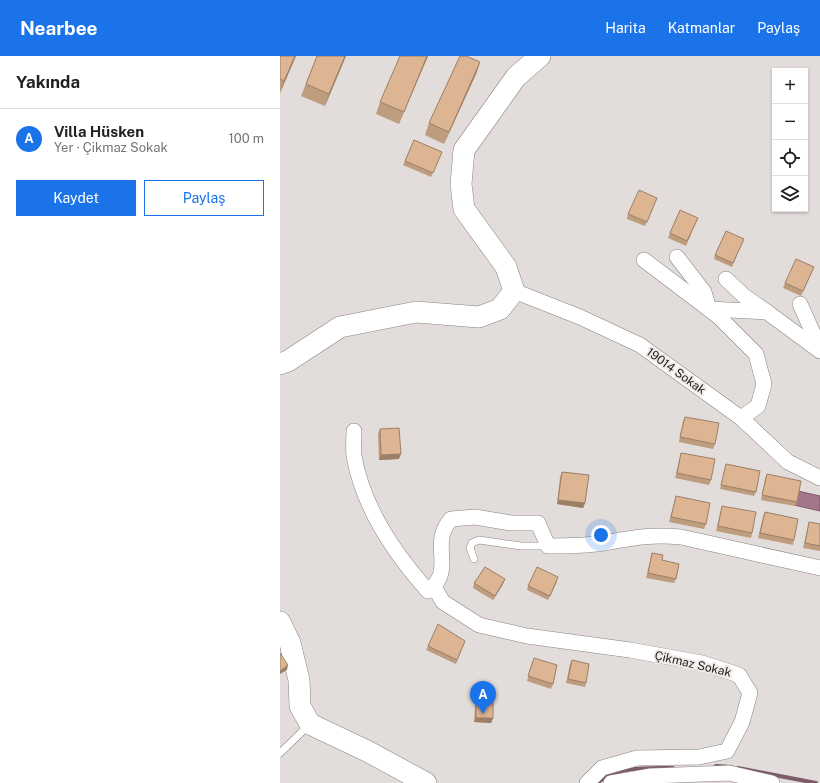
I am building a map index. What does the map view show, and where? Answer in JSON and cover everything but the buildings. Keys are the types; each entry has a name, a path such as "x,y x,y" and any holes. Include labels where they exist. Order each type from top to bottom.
{"street":[{"path":"280,364 288,361 340,327 416,312 479,317 500,309 514,291 506,267 464,209 462,184 464,150 516,77 540,56"},
{"path":"677,257 704,292 709,309"},
{"path":"644,260 718,316 756,354 764,384 758,406 741,418"},
{"path":"726,279 744,296 820,350"},
{"name":"19014 Sokak","path":"514,291 580,317 640,345 741,418 788,462 805,472 820,478"},
{"path":"800,304 820,350"},
{"path":"709,309 767,312"},
{"path":"354,431 354,455 365,495 384,535 409,570 428,591 438,584 443,570 440,556 442,536 445,526 451,519 475,517 511,522 538,523 548,546 579,545 646,535 663,535 681,537 820,568"},
{"name":"Çikmaz Sokak","path":"434,587 443,602 479,625 527,636 630,650 695,662 739,675 750,693 742,722 727,751 699,757 637,758 602,768 588,783"},
{"path":"280,622 290,643 299,680 300,706 310,724 367,751 426,783"},
{"path":"612,782 729,773 772,783"}],"lane":[{"path":"474,559 470,548 472,543 479,540 521,546 548,546"},
{"path":"280,753 310,724"}],"shaded area":[{"path":"798,491 820,496 820,511 794,505"}],"waterway":[{"path":"716,766 731,767"},
{"path":"597,783 614,773 633,769 673,768"},
{"path":"738,768 816,783"}],"place":[{"name":"Villa Hüsken","path":"483,714"}]}
